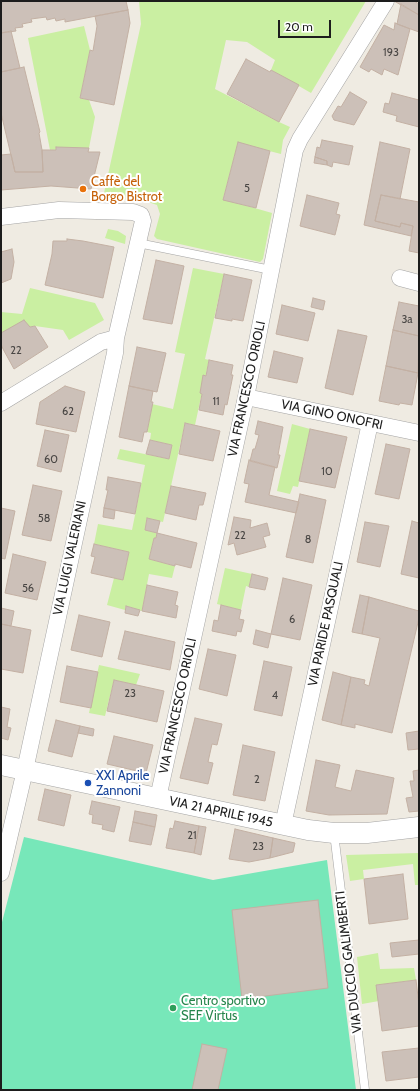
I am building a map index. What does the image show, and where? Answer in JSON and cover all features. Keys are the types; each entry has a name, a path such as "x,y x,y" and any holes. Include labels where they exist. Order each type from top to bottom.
{"street":[{"name":"VIA FRANCESCO ORIOLI","path":"158,798 246,398 295,150 300,139 386,1"},
{"name":"VIA LUIGI VALERIANI","path":"1,217 59,210 133,212 141,215 143,221 116,338 113,360 25,770 1,873"},
{"path":"400,278 419,283"},
{"path":"1,403 101,342 116,338"},
{"name":"VIA GINO ONOFRI","path":"246,398 419,433"},
{"name":"VIA PARIDE PASQUALI","path":"283,825 370,423"},
{"name":"VIA 21 APRILE 1945","path":"1,765 283,825 334,833 367,833 419,827"}],"lane":[{"path":"138,243 271,270"},
{"name":"VIA DUCCIO GALIMBERTI","path":"334,833 365,1090"}],"green space":[{"path":"139,1 366,1 311,93 271,70 275,60 247,42 226,40 215,89 290,127 283,140 281,154 238,143 223,199 272,213 263,259 260,262 157,239 154,236 160,214 157,205 145,201 112,199 106,197 104,193 141,24"},
{"path":"84,26 90,50 80,98 89,100 95,117 89,148 50,150 28,38"},
{"path":"108,229 118,231 126,236 125,244 105,238"},
{"path":"193,268 224,274 205,359 209,360 195,425 185,423 163,522 147,518 145,530 157,533 156,538 154,538 149,559 175,566 172,578 149,574 142,611 126,606 125,610 107,605 114,578 123,580 129,552 94,544 98,524 132,530 145,465 117,459 120,449 169,459 172,445 150,440 151,433 147,432 152,404 173,409 185,354 175,352"},
{"path":"30,288 95,303 104,320 69,340 63,330 35,326 1,333 1,312 22,314"},
{"path":"292,424 310,429 298,487 293,486 290,494 277,491"},
{"path":"225,568 252,574 249,587 246,586 241,610 217,604"},
{"path":"99,665 140,674 136,685 114,680 105,716 89,713"},
{"name":"Centro sportivo SEF Virtus","path":"24,837 213,880 327,860 356,1090 1,1090 1,926"},
{"path":"419,853 419,885 415,885 413,864 363,870 364,879 350,881 346,855"},
{"path":"378,953 380,969 414,968 416,980 377,985 379,1001 362,1004 357,957"}],"building":[{"path":"126,1 128,10 65,22 65,19 56,21 55,18 47,20 46,17 31,19 32,22 22,24 23,27 15,28 16,31 1,33 1,2"},
{"path":"394,1 414,1 419,4 419,15"},
{"path":"401,4 419,15 419,32 397,24"},
{"path":"128,10 130,23 114,105 80,98 90,50 93,51 97,26 95,16"},
{"path":"395,23 410,29 398,75 384,69 382,75 371,69 369,72 360,67 384,25 394,30"},
{"path":"11,31 20,68 1,72 1,33"},
{"path":"246,59 299,85 279,122 227,94"},
{"path":"24,67 40,132 43,172 15,172 1,113 1,72"},
{"path":"350,92 367,102 354,125 334,120 332,116 338,106 341,107"},
{"path":"392,93 419,100 419,127 396,121 397,116 383,112 385,103 389,104"},
{"path":"322,140 353,146 349,165 333,162 332,167 327,165 327,161 315,157 317,147 320,148"},
{"path":"238,142 270,151 256,208 223,200"},
{"path":"380,142 410,149 400,199 381,195 375,221 400,227 401,223 413,226 411,236 364,225"},
{"path":"56,147 89,148 88,152 100,152 91,189 51,186 1,190 1,155 11,154 15,172 43,172 42,150 56,150"},
{"path":"315,157 327,161 327,165 314,163"},
{"path":"307,195 339,203 336,214 340,215 335,235 300,226"},
{"path":"381,195 419,202 419,253 409,251 413,226 401,223 400,227 375,221"},
{"path":"67,239 114,247 103,298 45,285 52,254 53,241 67,241"},
{"path":"12,249 14,262 11,279 1,283 1,252"},
{"path":"156,260 184,266 172,324 143,319"},
{"path":"224,274 252,280 243,321 215,318"},
{"path":"313,298 325,301 323,310 311,307"},
{"path":"399,302 419,306 419,336 393,330"},
{"path":"282,305 315,313 308,341 276,334"},
{"path":"24,320 30,327 35,326 48,347 14,369 1,344 1,333"},
{"path":"338,330 367,336 353,395 325,388"},
{"path":"393,330 419,336 418,373 386,366"},
{"path":"137,347 166,353 157,392 129,386"},
{"path":"274,351 303,358 297,383 268,377"},
{"path":"209,360 233,365 231,375 233,375 227,405 225,404 223,415 199,410 203,375 206,376"},
{"path":"386,366 418,373 412,405 400,403 399,405 379,401"},
{"path":"65,386 85,392 76,432 36,424 40,402"},
{"path":"129,386 153,391 151,402 153,402 147,432 144,432 142,442 119,437"},
{"path":"258,421 283,427 277,468 250,461 259,435 255,434"},
{"path":"185,423 220,431 213,461 179,454"},
{"path":"310,429 347,437 335,488 299,481"},
{"path":"45,430 69,435 61,472 37,466"},
{"path":"150,440 172,445 169,459 146,454"},
{"path":"386,444 410,449 399,499 375,494"},
{"path":"249,460 275,467 269,495 299,502 296,513 245,502 249,484 244,483"},
{"path":"108,477 141,483 135,514 104,508 108,490 106,490"},
{"path":"33,485 62,491 51,541 22,535"},
{"path":"171,486 206,493 203,505 199,505 196,520 165,513"},
{"path":"300,494 326,500 313,563 286,557"},
{"path":"1,508 15,511 5,559 1,558"},
{"path":"104,508 115,510 114,519 103,517"},
{"path":"234,517 251,520 250,528 267,523 270,535 263,537 266,547 237,555 234,543 228,545"},
{"path":"147,518 160,521 157,533 145,530"},
{"path":"412,521 419,523 419,578 401,574"},
{"path":"365,522 389,526 380,567 357,562"},
{"path":"157,533 197,543 191,568 175,564 175,566 149,559 154,538 156,538"},
{"path":"94,544 129,552 123,580 91,573 95,557 91,556"},
{"path":"13,554 46,562 37,600 5,593"},
{"path":"252,574 268,578 265,590 249,587"},
{"path":"283,578 312,585 300,640 271,634"},
{"path":"147,585 178,592 175,605 178,606 176,618 142,611"},
{"path":"360,595 369,597 362,634 352,632"},
{"path":"369,597 419,611 419,618 392,733 355,724 355,728 341,725 351,677 365,680 364,684 369,686 380,638 362,634"},
{"path":"221,605 241,610 239,619 244,620 241,632 237,631 236,636 212,631 214,620 218,621"},
{"path":"126,606 140,610 138,616 125,613"},
{"path":"1,608 14,611 11,626 1,624"},
{"path":"79,615 110,622 102,657 71,650"},
{"path":"1,624 31,630 23,673 1,669"},
{"path":"256,630 271,634 268,648 253,644"},
{"path":"125,631 175,642 170,670 118,659"},
{"path":"208,649 236,655 227,696 199,689"},
{"path":"264,661 292,667 282,716 254,710"},
{"path":"67,666 98,672 91,708 60,702"},
{"path":"333,672 351,677 341,725 322,720"},
{"path":"114,680 164,691 157,722 107,711"},
{"path":"1,707 10,709 7,727 11,728 8,740 1,738"},
{"path":"195,718 222,724 217,745 212,744 208,762 213,763 208,784 180,778"},
{"path":"56,720 80,726 72,757 48,751"},
{"path":"80,726 94,729 93,736 78,733"},
{"path":"419,731 419,749 408,750 406,733"},
{"path":"114,736 153,745 146,773 107,764"},
{"path":"243,745 275,752 265,801 233,795"},
{"path":"316,760 340,765 335,787 351,791 356,770 394,778 387,814 329,815 306,811"},
{"path":"419,770 419,811 409,812 406,798 413,797 410,781 414,781 413,771"},
{"path":"45,789 71,795 64,826 38,820"},
{"path":"92,801 120,807 114,832 102,829 103,825 92,823 93,815 89,814"},
{"path":"135,811 157,815 155,827 133,822"},
{"path":"175,821 199,826 194,853 166,848 170,828 173,829"},
{"path":"133,822 155,827 151,845 129,841"},
{"path":"199,826 206,827 201,855 194,853"},
{"path":"235,829 273,838 270,858 249,862 229,859"},
{"path":"273,838 295,843 293,852 270,858"},
{"path":"403,874 408,919 369,924 364,879"},
{"path":"318,900 328,988 242,999 232,910"},
{"path":"419,940 419,954 392,957 390,943"},
{"path":"416,980 419,1005 419,1026 382,1031 376,985"},
{"path":"202,1044 227,1049 218,1090 192,1090"},
{"path":"419,1048 419,1077 386,1081 382,1052"}],"place":[{"name":"Caffè del Borgo Bistrot","path":"83,189"},
{"name":"XXI Aprile Zannoni","path":"88,783"},
{"name":"Centro sportivo SEF Virtus","path":"173,1008"}]}
